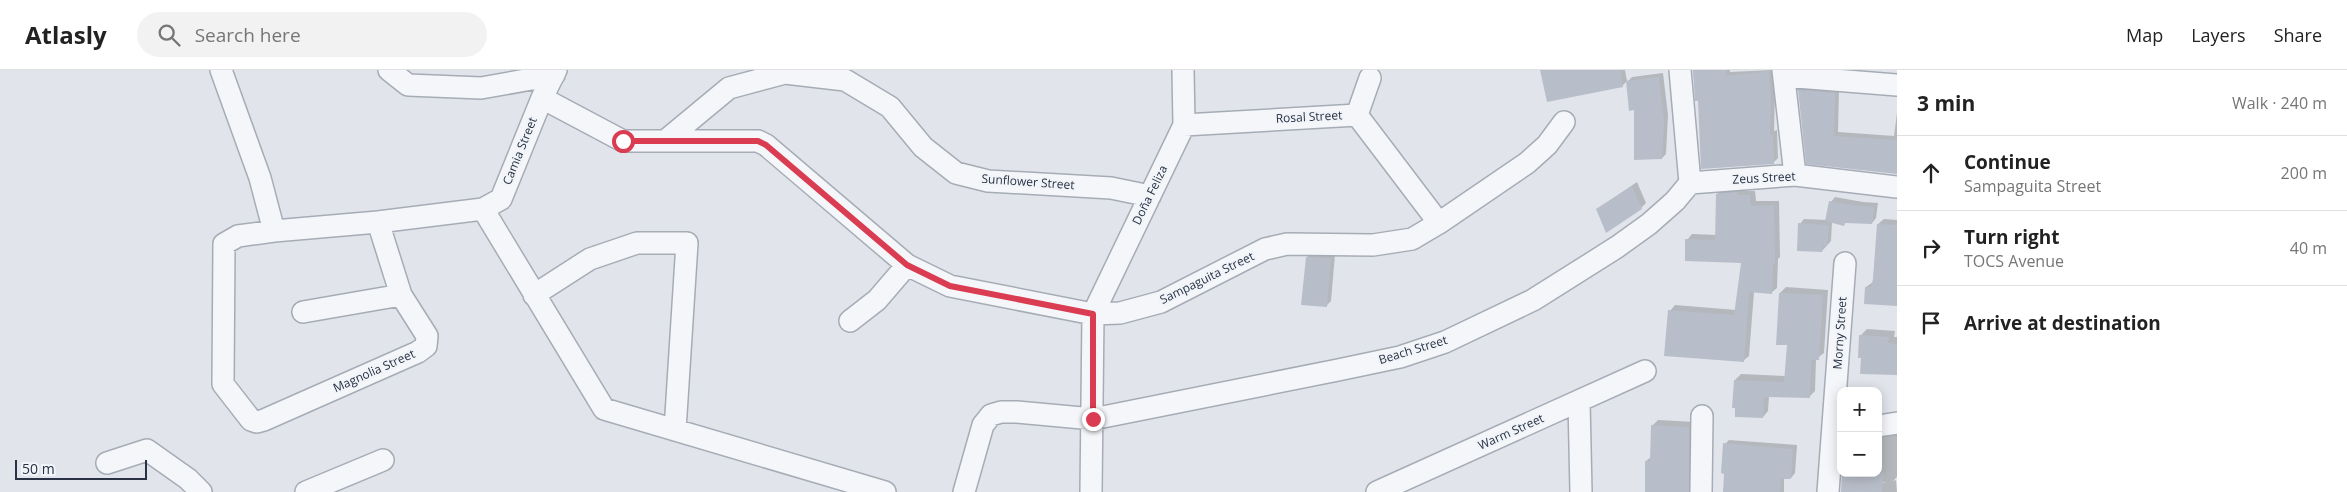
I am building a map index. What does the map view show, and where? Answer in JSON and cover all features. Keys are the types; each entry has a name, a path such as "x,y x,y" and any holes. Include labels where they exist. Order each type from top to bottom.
{"street":[{"path":"221,70 260,178 274,231"},
{"path":"389,70 408,85 480,88 555,72"},
{"name":"Doña Feliza","path":"1093,314 1184,125 1183,70"},
{"path":"1680,70 1690,183"},
{"name":"Camia Street","path":"378,222 483,209 501,199 542,98 555,72"},
{"name":"Sunflower Street","path":"665,140 729,88 785,73 845,80 890,106 923,147 956,173 988,181 1111,188 1150,196"},
{"path":"1795,175 1783,73 1897,85"},
{"path":"1357,114 1370,78"},
{"name":"Sampaguita Street","path":"542,98 623,141 758,141 772,150 907,265 950,286 1093,314 1120,313 1161,302 1266,249 1287,244 1373,245 1412,239 1439,223 1527,163 1547,145 1564,122"},
{"name":"Rosal Street","path":"1184,125 1357,114 1439,223"},
{"name":"Zeus Street","path":"1690,183 1795,175 1897,187"},
{"name":"Beach Street","path":"964,492 983,425 991,415 1001,412 1018,412 1093,419 1338,370 1400,356 1446,342 1533,300 1617,247 1649,224 1675,201 1690,183"},
{"path":"483,209 604,409 728,444 885,492"},
{"name":"Magnolia Street","path":"378,222 401,294 427,336 426,346 418,352 257,422 251,420 223,384 224,244 238,236 274,231 378,222"},
{"path":"534,295 590,260 637,243 687,243 675,430"},
{"name":"Morny Street","path":"1828,492 1836,434 1845,263"},
{"path":"850,321 877,300 907,265"},
{"path":"302,312 401,294"},
{"path":"1091,492 1093,314"},
{"name":"Warm Street","path":"1377,492 1644,370"},
{"path":"1579,401 1581,492"},
{"path":"1702,416 1702,492"},
{"path":"1882,425 1897,423"},
{"path":"107,463 147,450 188,479 201,492"},
{"path":"306,492 384,460"}],"building":[{"path":"1540,70 1620,70 1623,87 1547,102"},
{"path":"1693,70 1726,70 1726,76 1769,71 1771,98 1770,135 1773,134 1774,164 1701,169 1698,101 1695,101"},
{"path":"1659,77 1664,120 1662,159 1634,160 1634,110 1629,111 1626,81"},
{"path":"1798,90 1835,93 1834,136 1897,140 1897,174 1806,164"},
{"path":"1632,186 1642,209 1606,233 1596,209"},
{"path":"1738,192 1738,195 1750,195 1751,206 1774,205 1775,264 1773,264 1772,294 1749,292 1744,362 1664,356 1668,310 1734,315 1741,263 1685,261 1685,239 1715,240 1716,194"},
{"path":"1829,201 1874,207 1872,224 1845,223 1844,226 1825,221"},
{"path":"1798,223 1829,225 1827,246 1823,246 1822,252 1797,251"},
{"path":"1877,224 1897,225 1897,306 1864,304 1865,287 1871,287 1873,279"},
{"path":"1306,257 1331,258 1327,307 1301,305"},
{"path":"1779,293 1823,295 1819,360 1811,360 1810,398 1764,397 1763,418 1735,417 1735,408 1732,408 1734,380 1784,382 1787,345 1776,345"},
{"path":"1859,335 1889,337 1888,343 1897,344 1897,375 1860,374 1861,358 1858,358"},
{"path":"1651,425 1689,427 1689,492 1645,492 1645,461 1650,461"},
{"path":"1723,443 1793,449 1791,479 1781,479 1780,492 1723,492 1724,474 1721,473"},
{"path":"1882,473 1884,473 1882,492 1841,492 1842,477 1882,477"}],"route":[{"path":"623,141 758,141 766,145 907,265 950,286 1093,314 1093,419"}]}
